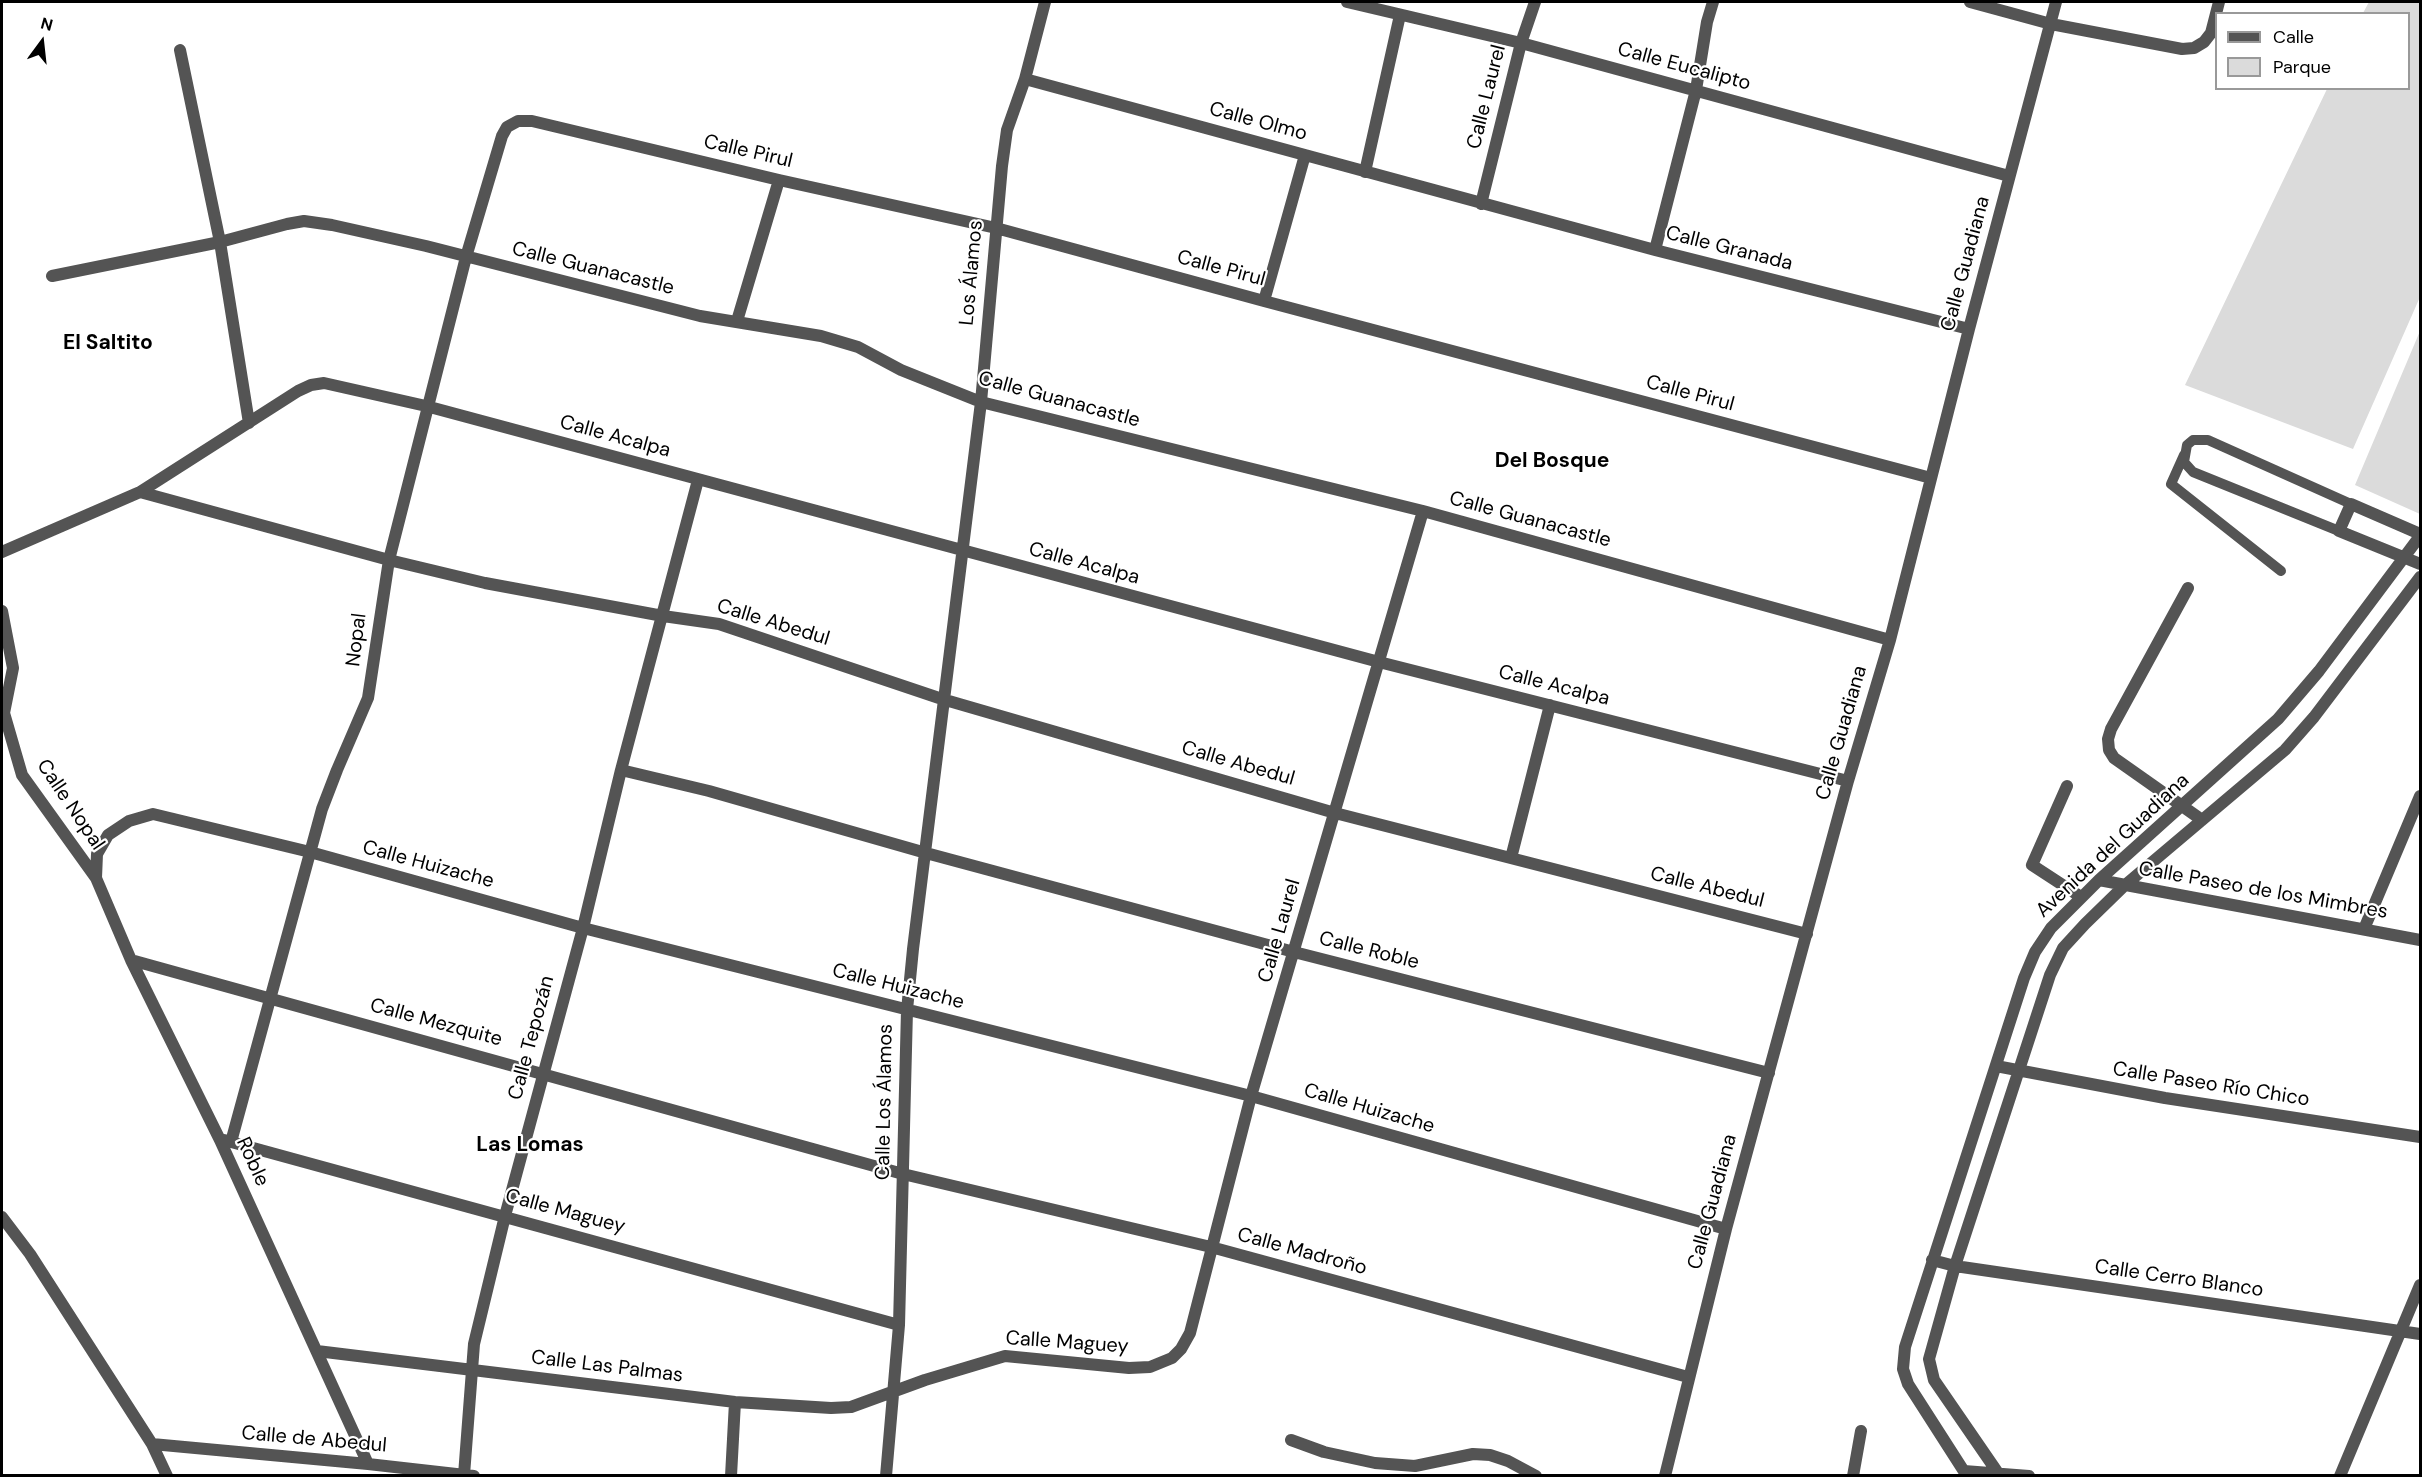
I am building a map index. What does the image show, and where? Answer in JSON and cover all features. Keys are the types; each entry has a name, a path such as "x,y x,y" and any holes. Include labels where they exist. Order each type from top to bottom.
{"street":[{"name":"Los Álamos","path":"964,552 1007,130 1025,79 1045,2"},
{"name":"Calle Eucalipto","path":"1347,2 1521,43 2009,176"},
{"name":"Calle Laurel","path":"1481,204 1521,43 1535,2"},
{"path":"1655,250 1696,90 1713,2"},
{"path":"1970,2 2051,24 2182,49 2194,48 2211,33 2215,18"},
{"name":"Calle Guadiana","path":"1665,1476 1726,1229 1848,781 1890,640 2056,2"},
{"path":"1365,172 1400,15"},
{"path":"2,552 140,492 249,423 220,242 180,50"},
{"name":"Calle Olmo","path":"1025,79 1481,204"},
{"name":"Calle Pirul","path":"502,136 507,127 518,121 532,121 779,180 996,228 1264,302 1931,478"},
{"name":"Nopal","path":"226,1141 336,770 368,698 389,560 426,406 466,257 502,136"},
{"path":"1264,302 1305,155"},
{"path":"737,321 779,180"},
{"name":"Calle Granada","path":"1481,204 1969,330"},
{"name":"Calle Guanacastle","path":"52,276 220,242 304,221 332,225 700,316 821,336 858,347 901,370 981,402 1423,511 1890,640"},
{"name":"Calle Acalpa","path":"249,423 311,385 324,383 426,406 1379,662 1848,781"},
{"name":"Calle Tepozán","path":"469,1475 470,1371 474,1344 542,1073 583,928 621,770 698,480"},
{"name":"Calle Abedul","path":"140,492 389,560 485,583 719,624 942,699 1335,813 1807,934"},
{"path":"2421,535 2351,504 2339,531 2421,564"},
{"name":"Calle Laurel","path":"1172,1358 1181,1349 1190,1333 1251,1096 1423,511"},
{"name":"Avenida del Guadiana","path":"1965,1473 1908,1384 1903,1369 1905,1347 2035,952 2051,928 2081,897 2278,719 2319,671 2421,535"},
{"name":"Calle Los Álamos","path":"886,1476 899,1325 907,1010 942,699 964,552"},
{"name":"Avenida del Guadiana","path":"1998,1474 1934,1380 1930,1368 1930,1349 1954,1266 2020,1072 2050,975 2064,948 2124,886 2286,750 2421,577"},
{"path":"2188,588 2111,729 2108,739 2109,750 2114,758 2202,820"},
{"name":"Calle Nopal","path":"2,611 13,668 4,712 22,775 96,878"},
{"path":"1511,858 1550,705"},
{"name":"Calle Roble","path":"621,770 708,791 926,853 1294,952 1769,1073"},
{"path":"2067,786 2032,865 2081,897"},
{"path":"2364,929 2421,796"},
{"name":"Calle Huizache","path":"96,878 97,854 108,835 129,821 153,814 310,852 583,928 1251,1096 1726,1229"},
{"name":"Roble","path":"96,878 131,960 226,1141 368,1464"},
{"name":"Calle Paseo de los Mimbres","path":"2099,880 2421,940"},
{"name":"Calle Mezquite","path":"131,960 903,1174"},
{"name":"Calle Paseo Río Chico","path":"1996,1066 2165,1098 2421,1137"},
{"name":"Calle Maguey","path":"226,1141 899,1325"},
{"name":"Calle Madroño","path":"903,1174 1211,1247 1688,1377"},
{"path":"2,1217 30,1254 152,1444 167,1476"},
{"name":"Calle Cerro Blanco","path":"1932,1260 1954,1266 2421,1334"},
{"path":"2340,1476 2421,1285"},
{"name":"Calle Las Palmas","path":"317,1351 735,1402 831,1408 851,1407 892,1392"},
{"name":"Calle Maguey","path":"892,1392 1005,1356 1129,1368 1150,1367 1172,1358"},
{"path":"731,1476 735,1402"},
{"path":"1853,1476 1861,1431"},
{"path":"1291,1440 1324,1452 1375,1463 1415,1466 1473,1454 1490,1455 1508,1461 1536,1476"},
{"name":"Calle de Abedul","path":"152,1444 469,1475"},
{"path":"1965,1473 2029,1476"}],"lane":[{"path":"2281,571 2171,484 2187,445 2193,440 2208,440 2351,504"},
{"path":"2185,452 2184,462 2193,471 2339,531"}],"green space":[{"path":"2369,2 2420,2 2420,297 2353,449 2185,385 2327,90 2410,90 2410,12 2364,12"},
{"path":"2420,331 2420,514 2355,485"}],"district":[{"name":"El Saltito","path":"108,343"},
{"name":"Del Bosque","path":"1552,461"},
{"name":"Las Lomas","path":"530,1145"}]}
